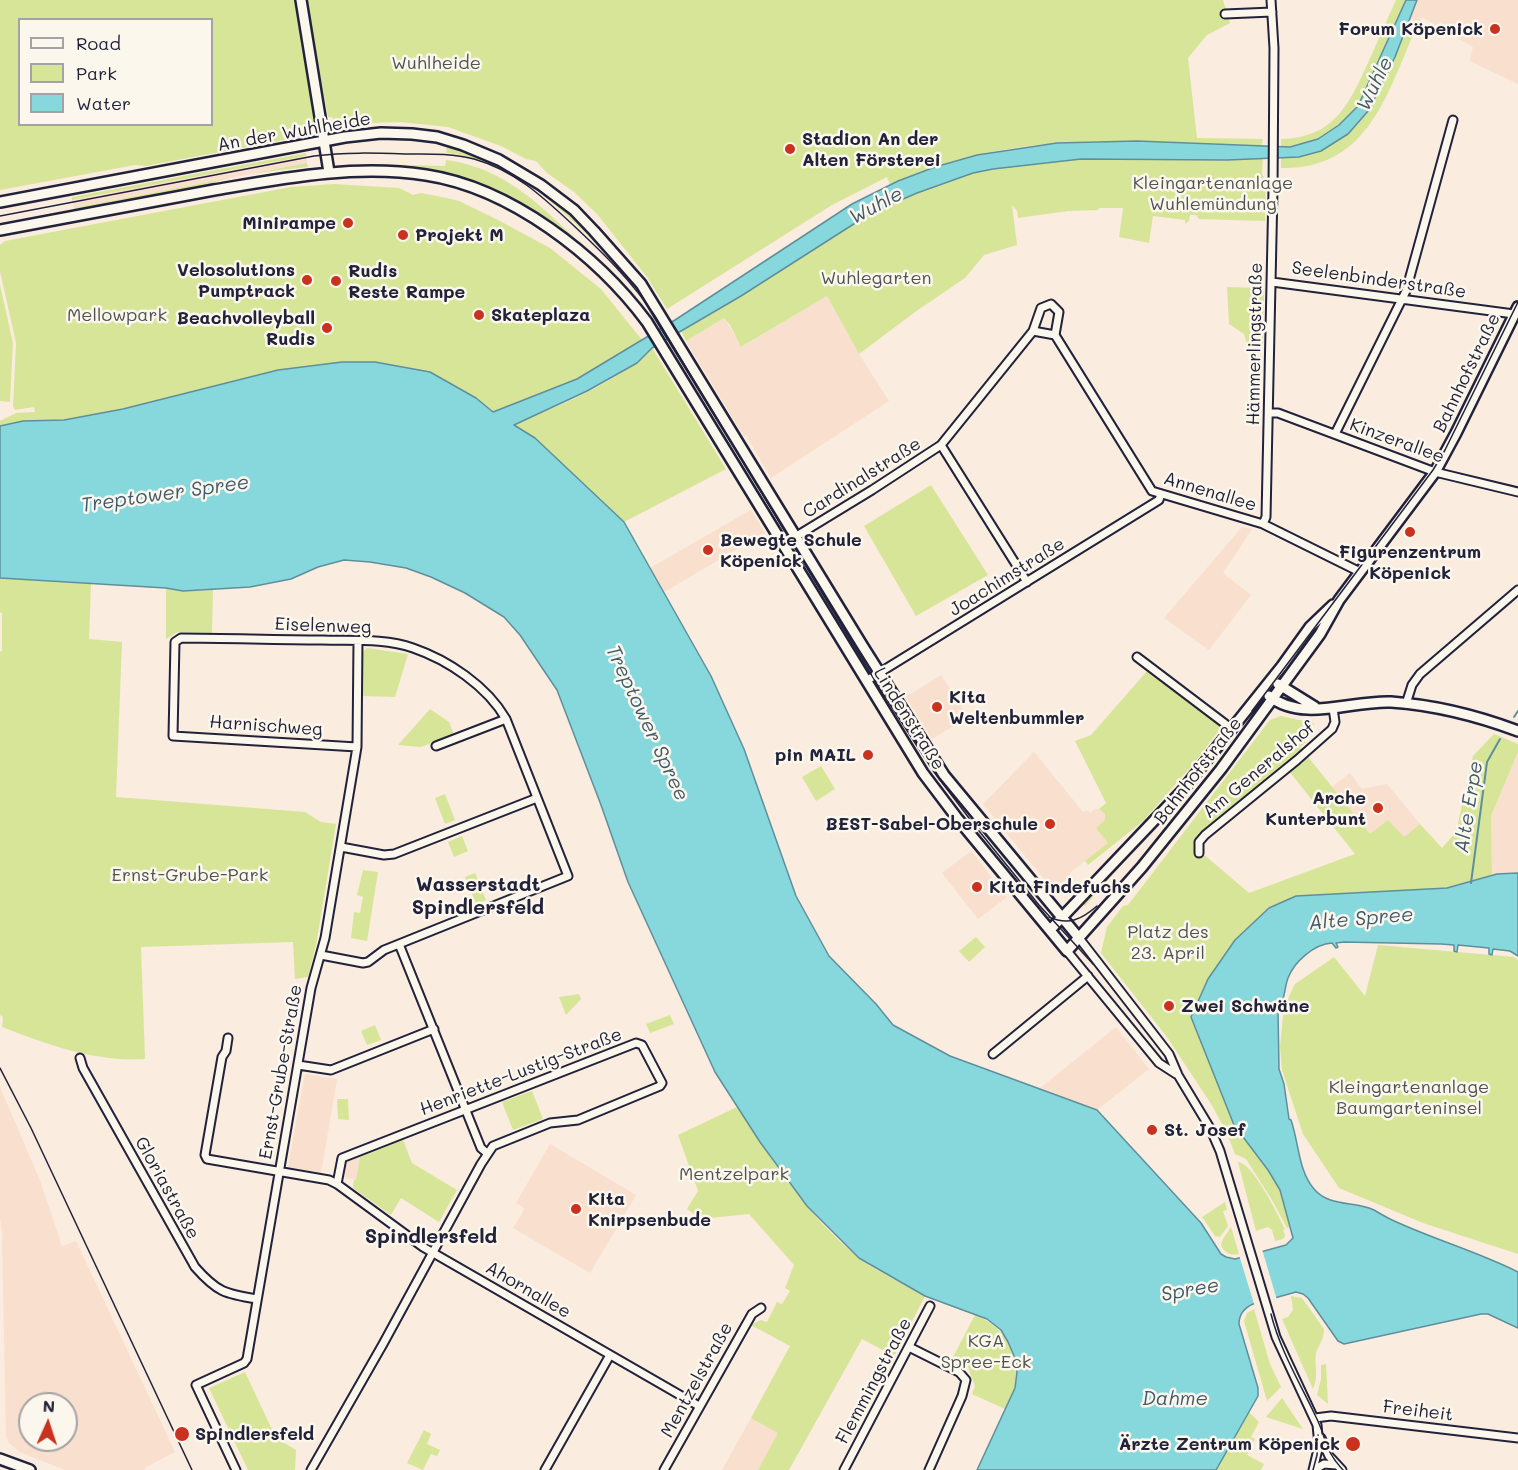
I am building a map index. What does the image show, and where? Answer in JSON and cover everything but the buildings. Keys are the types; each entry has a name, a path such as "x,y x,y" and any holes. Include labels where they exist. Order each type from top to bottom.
{"main road":[{"path":"0,230 262,181 329,172 301,0"},
{"name":"An der Wuhlheide","path":"0,202 345,137 381,133 412,134 444,139 499,160 541,185 574,210 633,274 673,335"},
{"name":"Lindenstraße","path":"329,172 375,170 427,175 464,185 502,201 550,229 586,256 620,288 654,333 923,773 943,801 1067,951"},
{"name":"Bahnhofstraße","path":"1067,951 1163,842 1221,769 1320,634 1339,600 1435,472 1517,312"},
{"name":"Lindenstraße","path":"673,335 795,537 944,775 1079,938"},
{"name":"Bahnhofstraße","path":"1050,930 1182,791 1271,680 1310,627 1339,600"},
{"path":"1271,680 1318,708"},
{"path":"1262,691 1283,705 1334,708 1368,702 1406,704 1468,716 1518,731"},
{"path":"0,1460 30,1470"}],"street":[{"path":"1226,14 1272,12 1271,0"},
{"name":"Hämmerlingstraße","path":"1263,524 1266,517 1272,282 1274,44 1272,12"},
{"path":"1335,434 1402,300 1453,120"},
{"name":"Seelenbinderstraße","path":"1272,282 1402,300 1517,312"},
{"name":"Cardinalstraße","path":"795,537 941,445 1033,331 1041,308 1051,304 1059,312 1055,335"},
{"path":"1033,331 1055,335"},
{"name":"Annenallee","path":"1055,335 1152,491 1263,524 1360,572"},
{"name":"Kinzerallee","path":"1269,413 1278,413 1435,472 1518,492"},
{"path":"941,445 1027,582"},
{"name":"Joachimstraße","path":"866,681 1159,500 1161,494"},
{"path":"1406,704 1409,690 1420,674 1518,590"},
{"name":"Eiselenweg","path":"173,736 175,642 181,638 389,643 412,648 439,660 490,696 506,718 568,876 399,944"},
{"name":"Ernst-Grube-Straße","path":"236,1470 196,1385 243,1363 246,1359 311,988 321,955 357,747 358,641"},
{"path":"1137,657 1232,729"},
{"name":"Am Generalshof","path":"1199,853 1199,842 1205,835 1332,729 1335,722 1334,708"},
{"path":"436,746 506,718"},
{"name":"Harnischweg","path":"173,736 357,747"},
{"path":"341,847 393,855 537,798"},
{"name":"Lindenstraße","path":"1079,938 1160,1040 1210,1128 1220,1151 1281,1351 1315,1418 1323,1446 1340,1468"},
{"path":"311,1470 487,1153 481,1148 399,944 363,963 321,955"},
{"name":"Lindenstraße","path":"1067,951 1159,1063 1178,1075"},
{"path":"993,1054 1088,976"},
{"path":"298,1065 331,1070 434,1029"},
{"name":"Ahornallee","path":"228,1038 226,1051 222,1056 205,1155 207,1159 329,1180 337,1184 433,1253 699,1406"},
{"name":"Henriette-Lustig-Straße","path":"337,1184 342,1158 636,1043 642,1045 662,1083 660,1086 575,1121 550,1123 536,1128 493,1146 487,1153"},
{"name":"Gloriastraße","path":"81,1058 83,1068 195,1267 210,1284 222,1292 257,1299"},
{"name":"Flemmingstraße","path":"844,1470 930,1306"},
{"name":"Mentzelstraße","path":"664,1470 752,1314 761,1308"},
{"path":"909,1347 959,1372 966,1380 962,1396 929,1470"},
{"path":"545,1470 610,1355"},
{"name":"Freiheit","path":"1315,1418 1332,1416 1518,1438"},
{"path":"1313,1470 1318,1450 1319,1430"},
{"path":"1313,1470 1324,1464 1340,1468"}],"shaded area":[{"path":"1417,0 1518,0 1518,84 1470,61 1473,47 1422,17 1416,28 1407,23"},
{"path":"306,156 307,163 74,208 72,200"},
{"path":"827,296 859,354 889,401 771,478 686,341 724,318 742,347"},
{"name":"Bewegte Schule Köpenick","path":"751,510 765,533 664,592 650,568"},
{"path":"1242,527 1252,529 1223,573 1251,595 1209,650 1164,618"},
{"name":"Kita Weltenbummler","path":"941,675 968,717 932,739 906,697"},
{"name":"BEST-Sabel-Oberschule","path":"1034,752 1083,812 1087,810 1090,813 1094,809 1099,809 1105,814 1108,843 1071,872 1070,877 1053,890 983,804"},
{"path":"1518,752 1518,873 1492,875 1491,816"},
{"name":"Arche Kunterbunt","path":"1350,773 1362,789 1387,784 1420,824 1404,837 1370,834 1332,787"},
{"name":"Kita Findefuchs","path":"971,851 1007,897 978,919 942,873"},
{"path":"1116,1027 1149,1069 1097,1110 1039,1089"},
{"path":"305,1074 337,1079 321,1173 288,1167"},
{"path":"0,1087 39,1178 62,1246 76,1241 175,1452 144,1470 65,1470 20,1452 78,1452 78,1392 18,1392 18,1450 9,1443 6,1436 0,1218"},
{"name":"Kita Knirpsenbude","path":"550,1144 636,1195 590,1273 513,1228 524,1210 516,1203"},
{"path":"360,1157 356,1180 344,1177 347,1162"},
{"path":"816,1301 789,1470 722,1470"}],"green space":[{"path":"0,0 295,0 315,128 310,135 146,166 135,165 0,190"},
{"name":"Wuhlheide","path":"306,0 1223,0 1230,23 1207,35 1188,58 1197,138 1263,139 1261,146 1119,141 1025,146 979,154 934,167 890,185 887,177 832,205 667,309 647,277 597,214 574,192 547,173 536,161 448,127 400,122 340,124 332,117 328,117"},
{"path":"1396,0 1406,0 1358,106 1339,125 1318,139 1290,147 1281,147 1281,139 1314,133 1326,126 1345,106 1360,80"},
{"path":"1407,23 1416,28 1395,78 1370,124 1354,142 1335,156 1311,165 1281,168 1281,157 1308,154 1331,145 1350,131 1365,114 1389,71"},
{"path":"447,145 502,167 552,198 590,231 643,292 575,223 538,191 496,166 446,153"},
{"path":"306,153 306,156 72,200 72,197"},
{"path":"1263,157 1262,174 1266,181 1265,221 1199,219 1196,215 1190,215 1189,221 1185,224 1185,220 1153,216 1149,243 1119,237 1123,208 1099,208 1098,210 1068,211 1018,218 1017,211 1012,205 1017,245 984,255 965,278 859,354 827,296 741,347 724,318 686,341 681,330 871,213 917,193 973,173 1081,159 1227,160"},
{"path":"446,160 467,164 505,180 538,204 584,247 529,209 489,189 425,169 371,164 445,166"},
{"path":"307,163 308,167 266,172 240,176"},
{"path":"238,176 198,188 75,211 74,208"},
{"name":"Mellowpark","path":"334,184 399,188 413,195 421,193 447,198 459,201 498,220 550,248 601,289 642,340 577,379 493,412 476,398 430,372 375,362 342,362 278,370 123,409 64,420 23,421 0,426 0,421 16,413 35,412 34,407 15,410 13,406 16,343 0,271 0,245 5,241 291,187"},
{"path":"0,285 13,343 10,402 0,401"},
{"path":"1227,287 1264,288 1263,345 1247,344 1244,334 1229,324"},
{"path":"652,348 726,469 624,522 535,438 514,425 604,383 621,373"},
{"path":"931,485 988,575 916,616 864,526"},
{"name":"Ernst-Grube-Park","path":"0,578 91,584 89,639 122,642 116,797 305,812 321,822 336,824 316,945 308,977 295,979 293,942 141,947 145,1059 108,1058 72,1051 2,1027 3,1017 0,1015 0,652 2,651 2,613 0,612"},
{"path":"166,588 183,591 213,590 212,633 178,632 166,639"},
{"path":"367,648 408,654 395,697 362,696 363,652"},
{"path":"1148,670 1222,726 1196,761 1143,821 1088,865 1085,861 1108,843 1096,828 1105,820 1105,814 1099,809 1106,803 1075,741 1091,735"},
{"path":"430,709 449,722 454,735 421,747 398,745"},
{"name":"Platz des 23. April","path":"1281,716 1313,723 1314,725 1305,733 1305,743 1300,747 1370,834 1388,820 1404,837 1420,824 1442,848 1456,832 1473,756 1494,734 1518,744 1518,752 1491,816 1492,875 1447,888 1296,896 1269,908 1235,940 1208,979 1191,1017 1234,1125 1280,1190 1291,1227 1287,1228 1246,1159 1235,1154 1213,1107 1167,1037 1101,953 1107,927 1123,906 1128,905 1270,720","holes":["1285,766 1355,854 1249,893 1195,847 1201,833"]},
{"path":"821,766 835,789 816,801 802,777"},
{"path":"1189,789 1085,906 1083,905"},
{"path":"445,794 455,820 445,824 435,798"},
{"path":"462,836 468,851 454,857 448,842"},
{"path":"363,870 378,872 367,941 351,938 354,912 360,913 363,897 357,895"},
{"path":"475,873 486,900 476,904 465,877"},
{"path":"976,937 985,947 969,962 959,951"},
{"name":"Kleingartenanlage Baumgarteninsel","path":"1378,945 1514,957 1518,960 1518,1254 1423,1223 1339,1188 1303,1134 1282,1070 1280,1046 1284,1007 1295,984 1334,957 1365,996"},
{"path":"579,994 581,999 566,1015 559,997"},
{"path":"670,1015 674,1024 650,1033 646,1024"},
{"path":"375,1025 381,1040 367,1045 361,1031"},
{"path":"532,1091 543,1119 513,1130 502,1102"},
{"path":"337,1099 348,1099 349,1120 338,1119"},
{"name":"Mentzelpark","path":"737,1107 792,1187 823,1224 858,1257 925,1296 894,1356 862,1339 789,1470 758,1470 778,1433 751,1418 790,1346 751,1325 761,1320 767,1322 777,1302 782,1304 790,1291 785,1288 794,1265 749,1214 691,1220 694,1214 687,1209 698,1191 678,1135"},
{"path":"403,1140 412,1163 457,1190 439,1222 401,1198 391,1215 353,1188 360,1157"},
{"path":"1238,1162 1251,1171 1265,1191 1285,1229 1283,1239 1275,1241 1272,1230 1268,1227 1256,1231"},
{"path":"1225,1202 1227,1210 1223,1211 1228,1226 1220,1237 1215,1236 1202,1217"},
{"path":"1231,1227 1239,1254 1228,1253 1221,1245"},
{"path":"1291,1296 1302,1298 1324,1329 1316,1353 1316,1380 1313,1389 1282,1319 1288,1317 1293,1310"},
{"path":"1254,1309 1270,1364 1281,1387 1267,1401 1244,1321 1247,1313"},
{"name":"KGA Spree-Eck","path":"975,1315 1003,1334 1014,1353 1017,1375 1012,1396 1005,1409 972,1394 975,1386 968,1367 952,1359"},
{"path":"1326,1364 1328,1404 1317,1395 1321,1379 1321,1365"},
{"path":"245,1372 276,1438 296,1450 295,1470 248,1470 209,1388"},
{"path":"1282,1398 1303,1429 1266,1417"},
{"path":"1249,1412 1259,1422 1251,1437 1255,1439 1247,1455 1264,1464 1261,1470 1216,1470"},
{"path":"424,1430 431,1434 427,1444 440,1450 437,1456 431,1454 423,1470 407,1463"}],"water":[{"path":"1406,0 1417,0 1395,57 1369,110 1348,134 1321,151 1299,157 1227,160 1081,159 973,173 917,193 871,213 741,296 652,348 637,363 587,391 514,425 535,438 624,522 711,676 744,749 796,896 829,956 876,1004 893,1025 950,1056 1097,1110 1201,1223 1221,1254 1226,1257 1235,1259 1286,1245 1293,1238 1280,1190 1234,1125 1191,1017 1208,979 1235,940 1269,908 1296,896 1447,888 1497,874 1518,873 1518,956 1510,951 1493,949 1492,955 1489,954 1489,948 1458,945 1457,952 1454,951 1454,945 1441,944 1344,942 1336,943 1338,947 1336,948 1332,943 1325,944 1312,950 1295,966 1288,978 1278,1011 1279,1069 1284,1084 1289,1119 1294,1129 1305,1173 1314,1189 1327,1199 1367,1207 1406,1226 1518,1272 1518,1328 1488,1314 1481,1314 1344,1344 1338,1341 1308,1298 1296,1292 1253,1304 1241,1314 1239,1324 1258,1388 1258,1396 1216,1470 977,1470 1015,1388 1017,1372 1015,1358 1008,1342 1001,1330 987,1319 925,1296 859,1258 807,1206 760,1142 715,1072 628,882 557,690 520,635 504,617 465,593 431,577 406,568 370,562 344,560 318,567 291,579 250,587 183,591 0,578 0,426 23,421 64,420 123,409 278,370 342,362 375,362 430,372 476,398 493,412 577,379 675,320 852,204 898,181 935,167 977,155 1057,143 1137,141 1290,147 1318,139 1339,125 1358,106"}],"pier":[{"path":"1262,1249 1277,1300 1255,1307 1239,1255"}],"waterway":[{"name":"Alte Erpe","path":"1514,717 1518,711"},
{"name":"Alte Erpe","path":"1471,883 1487,762 1500,739"}],"tram line":[{"path":"0,216 314,156 337,154 431,154 466,157 489,164 515,177 550,204 595,246 627,279 646,303 880,689 934,772 1039,905 1093,964"},
{"path":"1252,711 1433,470 1518,302"},
{"path":"1049,917 1063,921 1075,920 1097,906"},
{"path":"0,1068 31,1128 192,1470"},
{"path":"1271,1314 1285,1353 1320,1425 1329,1450 1343,1470"},
{"path":"1313,1470 1317,1455 1318,1435"}],"place":[{"name":"Forum Köpenick","path":"1495,29"},
{"name":"Stadion An der Alten Försterei","path":"790,149"},
{"name":"Minirampe","path":"348,223"},
{"name":"Projekt M","path":"403,235"},
{"name":"Velosolutions Pumptrack","path":"307,280"},
{"name":"Rudis Reste Rampe","path":"336,281"},
{"name":"Skateplaza","path":"479,315"},
{"name":"Beachvolleyball Rudis","path":"327,328"},
{"name":"Figurenzentrum Köpenick","path":"1410,532"},
{"name":"Bewegte Schule Köpenick","path":"708,550"},
{"name":"Kita Weltenbummler","path":"937,707"},
{"name":"pin MAIL","path":"868,755"},
{"name":"Arche Kunterbunt","path":"1378,808"},
{"name":"BEST-Sabel-Oberschule","path":"1050,824"},
{"name":"Kita Findefuchs","path":"977,887"},
{"name":"Zwei Schwäne","path":"1169,1006"},
{"name":"St. Josef","path":"1152,1130"},
{"name":"Kita Knirpsenbude","path":"576,1209"},
{"name":"Spindlersfeld","path":"182,1434"},
{"name":"Ärzte Zentrum Köpenick","path":"1353,1444"}],"district":[{"name":"Wasserstadt Spindlersfeld","path":"478,896"},
{"name":"Spindlersfeld","path":"431,1237"}],"water label":[{"name":"Wuhle","path":"1375,84"},
{"name":"Wuhle","path":"876,206"},
{"name":"Treptower Spree","path":"165,494"},
{"name":"Treptower Spree","path":"647,723"},
{"name":"Alte Spree","path":"1361,919"},
{"name":"Spree","path":"1190,1290"},
{"name":"Dahme","path":"1175,1399"}],"park label":[{"name":"Kleingartenanlage Wuhlemündung","path":"1213,193"},
{"name":"Wuhlegarten","path":"876,278"}]}
